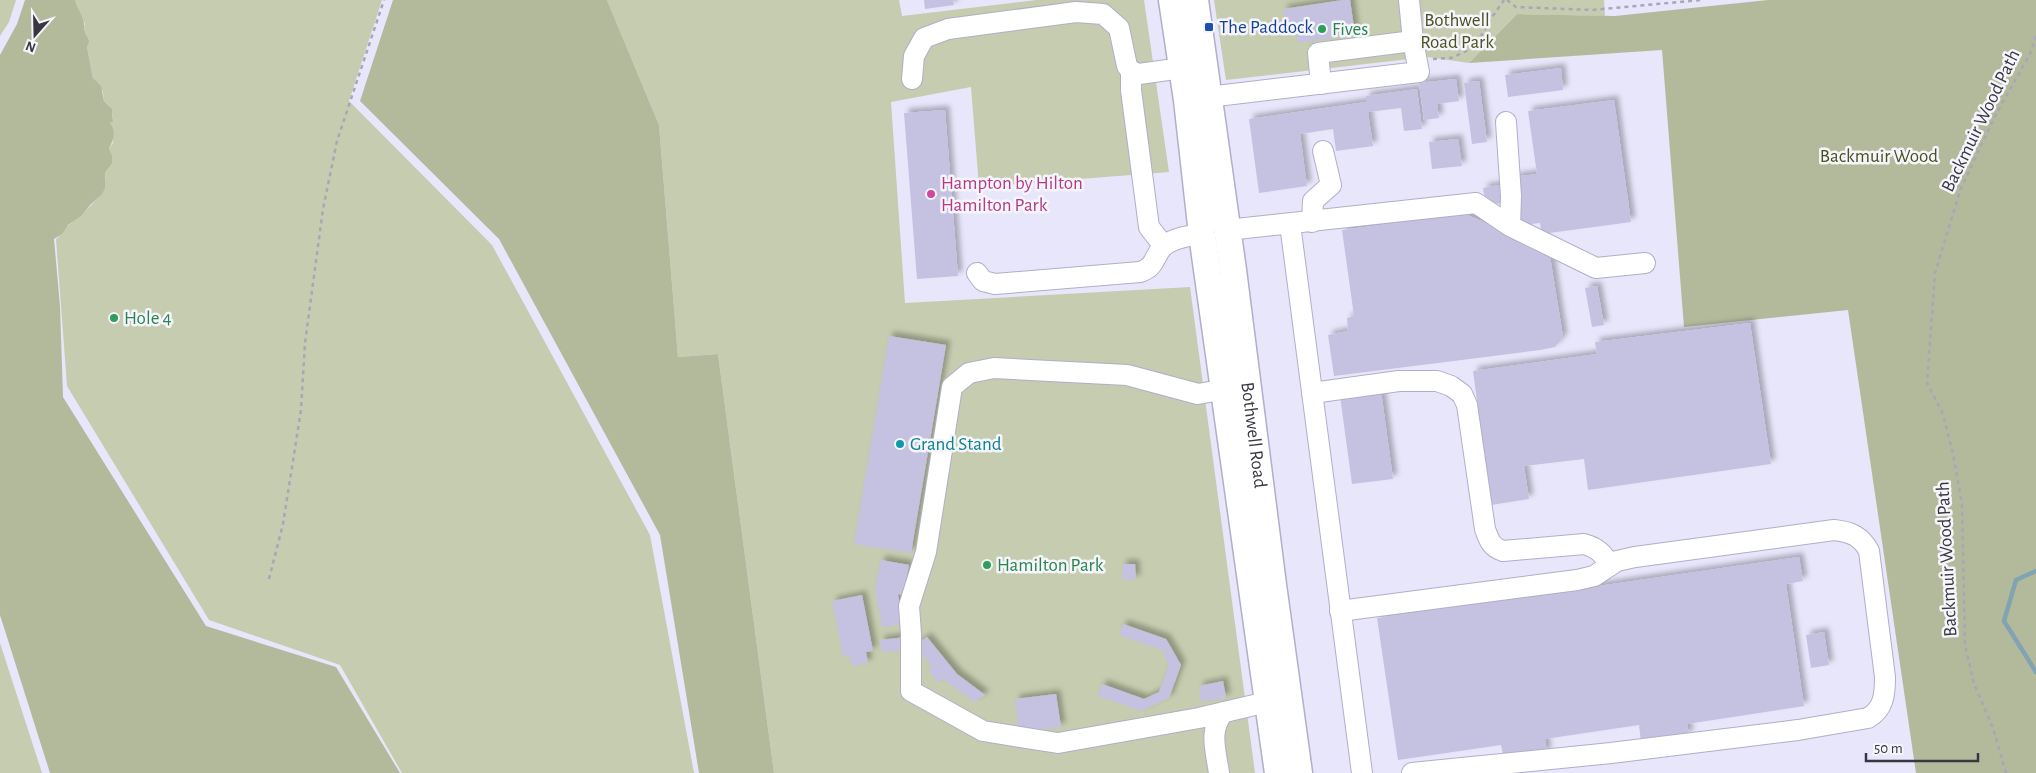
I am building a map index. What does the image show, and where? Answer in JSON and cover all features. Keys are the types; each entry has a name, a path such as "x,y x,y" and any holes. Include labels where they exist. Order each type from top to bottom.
{"main road":[{"name":"Bothwell Road","path":"1172,0 1182,68 1198,99 1228,230 1236,388"},
{"name":"Bothwell Road","path":"1195,0 1202,234 1236,388 1278,699 1278,773"},
{"path":"1202,234 1228,230"},
{"name":"Bothwell Road","path":"1278,699 1299,773"}],"street":[{"path":"1198,99 1419,72 1414,50 1409,0"},
{"path":"912,79 914,56 924,38 948,29 1076,12 1103,14 1119,28 1127,66 1131,72 1131,90 1149,227 1163,245"},
{"path":"1321,84 1318,53 1414,50"},
{"path":"1131,72 1139,74 1182,68"},
{"path":"1506,122 1511,196 1510,226"},
{"path":"1312,222 1313,201 1331,185 1323,151"},
{"path":"1228,230 1476,203 1510,226 1596,268 1645,263"},
{"path":"1290,224 1362,773"},
{"path":"977,273 983,281 996,284 1140,272 1148,270 1153,265 1163,245 1177,238 1202,234"},
{"path":"1236,388 1198,394 1127,375 994,368 969,374 952,387 926,552 909,606 911,691 983,731 1058,743 1224,712 1278,699"},
{"path":"1312,393 1399,382 1438,382 1451,386 1462,394 1467,405 1485,528 1490,542 1496,549 1503,551 1584,544 1596,548 1605,556 1609,566"},
{"path":"1340,611 1577,580 1594,576 1617,561 1635,557 1834,530 1849,532 1864,542 1872,562 1885,677 1885,695 1881,705 1877,713 1868,718 1808,728 1611,753 1412,773"},
{"path":"1219,773 1214,728 1219,717 1224,712"}],"path":[{"path":"269,579 283,524 301,410 305,343 323,208 337,141 384,0"},
{"path":"1414,50 1451,58 1475,47 1490,20 1505,0 1516,7 1592,10 1701,0"},
{"name":"Backmuir Wood Path","path":"2006,773 1993,728 1974,684 1965,645 1962,504 1953,454 1943,414 1927,383 1935,272 1961,188 1995,116 2030,54 2036,36"}],"green space":[{"path":"0,0 16,0 9,22 0,36"},
{"path":"25,0 75,0 83,18 84,29 89,41 87,47 93,78 101,86 104,101 112,109 113,122 110,123 114,136 109,148 112,163 105,173 105,188 102,194 81,216 68,225 62,234 54,239 60,306 63,397 206,626 336,667 400,773 50,773 0,615 0,55 17,24"},
{"path":"75,0 382,0 349,101 492,245 650,535 694,773 402,773 340,665 209,620 67,386 56,239 99,196 103,189 105,173 111,161 109,148 113,143 110,123 113,122 113,116 109,105 104,101 103,92 93,78 87,47 87,35 84,29 85,24 76,7"},
{"path":"393,0 607,0 659,125 678,357 718,354 774,773 699,773 660,535 499,239 360,101"},
{"name":"Hamilton Park","path":"607,0 899,0 902,16 1036,0 1144,0 1169,172 979,187 971,87 891,102 905,303 1190,287 1255,773 774,773 718,354 678,357 659,125"},
{"name":"Fives","path":"1214,0 1604,0 1605,16 1517,14 1469,63 1427,57 1226,80"},
{"name":"Backmuir Wood","path":"1768,0 2036,0 2036,773 1916,773 1848,310 1684,327 1662,50 1469,63 1517,14 1615,16"},
{"path":"0,643 42,773 0,773"}],"building":[{"path":"924,0 953,0 954,5 925,9"},
{"path":"1350,0 1355,34 1298,43 1295,26 1286,28 1283,9"},
{"path":"1561,68 1563,90 1508,97 1505,75"},
{"path":"1456,79 1459,101 1437,104 1439,118 1424,120 1419,83"},
{"path":"1479,81 1487,142 1472,144 1464,83"},
{"path":"1417,89 1422,129 1404,131 1401,108 1368,112 1373,146 1336,151 1333,129 1300,134 1307,186 1259,193 1249,119 1366,102 1366,96"},
{"path":"1614,100 1631,222 1542,234 1540,223 1521,225 1514,177 1537,174 1528,111"},
{"name":"Hampton by Hilton Hamilton Park","path":"945,110 958,276 917,279 904,113"},
{"path":"1458,139 1462,166 1432,169 1429,142"},
{"path":"1499,185 1502,203 1486,205 1483,188"},
{"path":"1465,214 1549,250 1563,337 1555,347 1334,376 1328,335 1348,331 1347,318 1354,316 1342,230"},
{"path":"1597,286 1604,325 1592,327 1585,288"},
{"path":"1750,323 1771,464 1588,490 1584,459 1524,466 1529,499 1491,505 1473,371 1597,354 1595,342"},
{"name":"Grand Stand","path":"889,336 946,345 911,553 854,544"},
{"path":"1381,391 1393,479 1352,484 1340,396"},
{"path":"1799,557 1803,581 1786,584 1804,706 1687,724 1689,735 1641,742 1639,725 1545,739 1547,753 1504,759 1501,745 1398,760 1377,618"},
{"path":"881,560 909,565 903,595 898,594 903,624 882,627 875,589"},
{"path":"1122,564 1135,564 1136,579 1123,580"},
{"path":"862,595 873,651 866,652 868,663 852,666 849,655 843,656 832,601"},
{"path":"1123,624 1166,639 1181,665 1169,698 1141,711 1098,696 1102,684 1144,699 1159,692 1169,665 1162,650 1119,635"},
{"path":"1824,632 1829,665 1811,668 1806,635"},
{"path":"906,637 907,650 882,652 880,640"},
{"path":"927,637 957,674 985,695 974,702 943,679 938,683 928,670 932,667 916,645"},
{"path":"1223,681 1226,698 1201,702 1199,686"},
{"path":"1056,694 1061,727 1019,732 1015,699"}],"waterway":[{"path":"2036,571 2016,580 2004,621 2036,672"}],"place":[{"name":"The Paddock","path":"1209,27"},
{"name":"Fives","path":"1322,29"},
{"name":"Hampton by Hilton Hamilton Park","path":"931,194"},
{"name":"Hole 4","path":"114,318"},
{"name":"Grand Stand","path":"900,444"},
{"name":"Hamilton Park","path":"987,565"}],"park label":[{"name":"Bothwell Road Park","path":"1457,31"}]}
